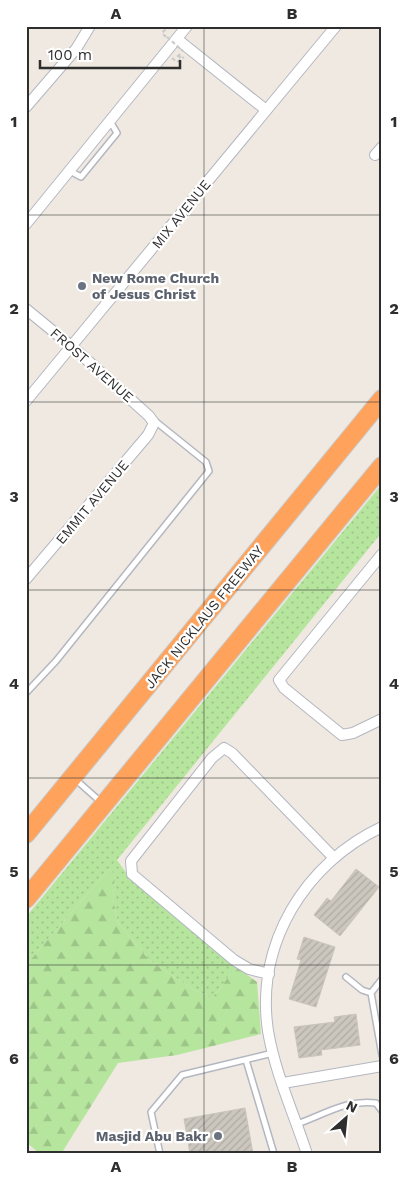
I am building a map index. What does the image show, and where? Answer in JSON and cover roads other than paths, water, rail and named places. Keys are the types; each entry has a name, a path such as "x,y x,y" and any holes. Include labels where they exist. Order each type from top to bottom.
{"highway":[{"name":"JACK NICKLAUS FREEWAY","path":"26,834 382,399"},
{"path":"26,899 382,466"}],"street":[{"path":"26,107 76,49 90,26"},
{"path":"26,224 166,53 172,38 187,26"},
{"name":"MIX AVENUE","path":"26,401 336,26"},
{"path":"172,38 266,110"},
{"path":"375,155 382,147"},
{"name":"FROST AVENUE","path":"26,309 72,346 153,421"},
{"name":"EMMIT AVENUE","path":"26,579 148,435 153,421"},
{"path":"382,554 279,680 284,688 338,732 346,736 382,719"},
{"path":"268,974 249,969 234,960 132,874 130,869 131,861 212,758 224,748 232,753 334,857"},
{"path":"307,1154 273,1053 266,1009 268,974 272,956 286,918 310,880 349,845 382,827"},
{"path":"284,1083 382,1066"}],"lane":[{"path":"26,692 56,661 209,471 206,462 153,421"},
{"path":"72,777 104,804"},
{"path":"346,977 362,990 371,993"},
{"path":"382,979 371,993 382,1055"},
{"path":"160,1154 151,1112 182,1075 273,1053"},
{"path":"246,1060 274,1154"},
{"path":"297,1124 333,1108 358,1103 376,1103 382,1111"}],"place":[{"name":"New Rome Church of Jesus Christ","path":"82,286"},
{"name":"Masjid Abu Bakr","path":"218,1136"}]}
